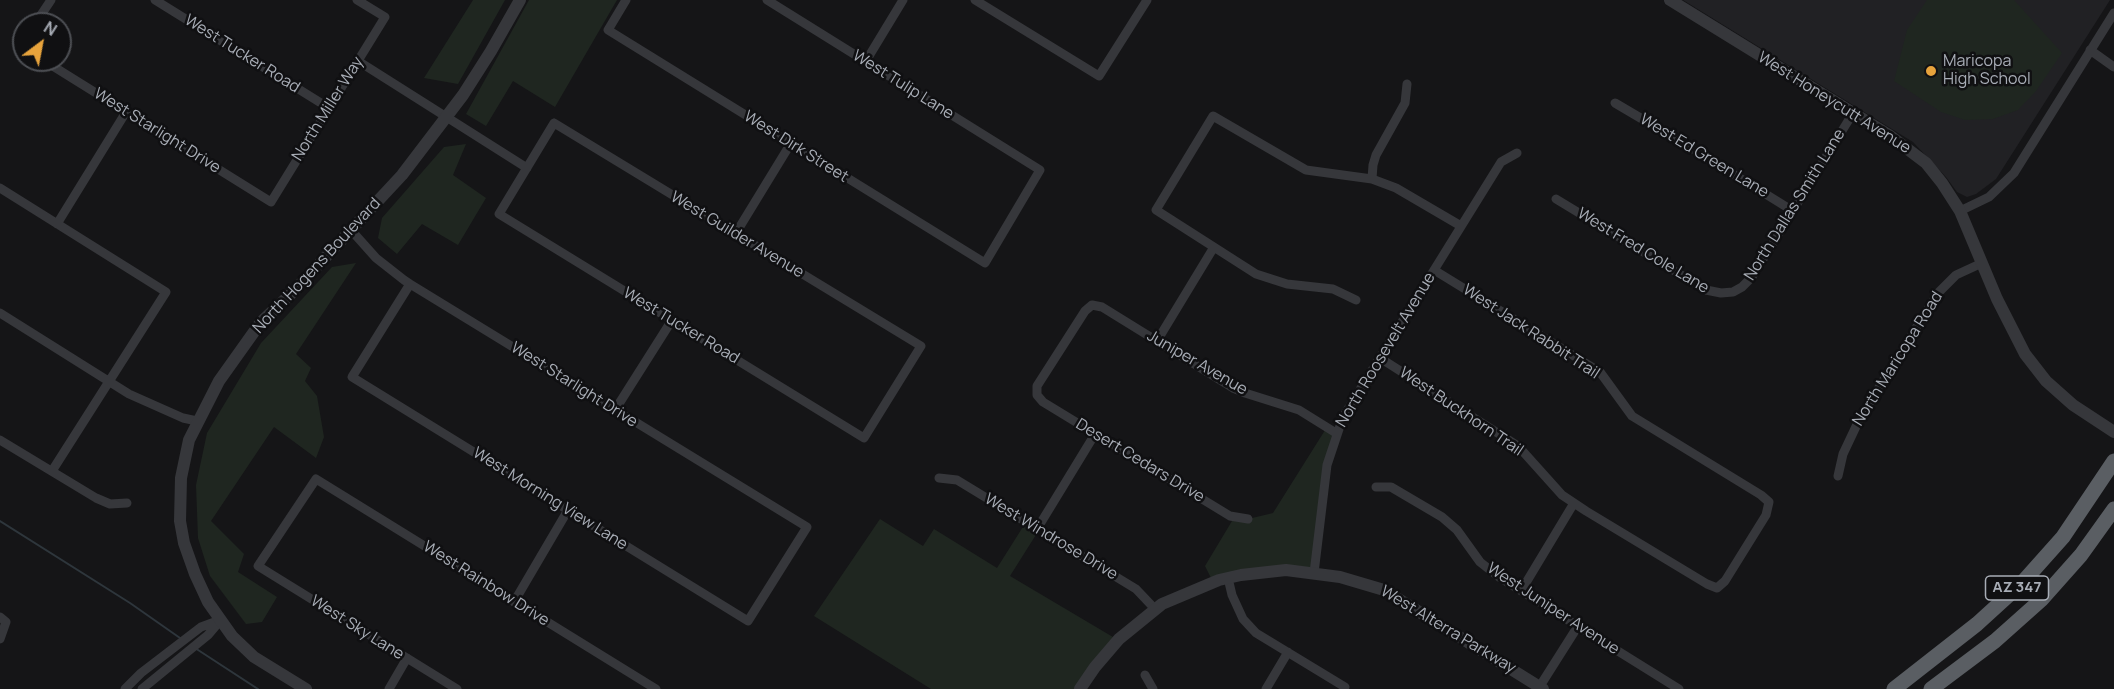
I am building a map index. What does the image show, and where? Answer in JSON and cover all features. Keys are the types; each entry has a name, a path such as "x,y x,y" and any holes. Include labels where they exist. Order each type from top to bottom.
{"highway":[{"name":"AZ 347","path":"1894,689 1977,624 2022,583 2063,537 2114,461"},
{"name":"AZ 347","path":"1931,689 1995,641 2041,600 2081,555 2114,509"}],"street":[{"name":"West Tucker Road","path":"155,0 329,108"},
{"name":"North Miller Way","path":"271,201 385,17 357,0"},
{"name":"North Hogens Boulevard","path":"306,689 254,657 232,636 208,602 184,543 180,521 181,478 189,440 219,381 261,322 295,290 402,175 446,117 491,51 520,0"},
{"name":"West Dirk Street","path":"626,0 608,30 985,263"},
{"name":"West Tulip Lane","path":"767,0 1040,170 985,263"},
{"path":"866,62 903,0"},
{"path":"975,0 1099,76 1147,0"},
{"name":"West Honeycutt Avenue","path":"1670,0 1889,135 1914,153 1934,173 1960,211 2010,327 2035,367 2046,381 2073,405 2114,432"},
{"path":"1960,211 1989,197 2014,173 2114,13"},
{"path":"2090,50 2114,67"},
{"path":"358,61 527,168"},
{"name":"West Starlight Drive","path":"62,72 271,201"},
{"path":"1372,179 1376,155 1405,103 1407,84"},
{"name":"West Ed Green Lane","path":"1615,103 1693,148 1793,211"},
{"path":"57,224 126,112"},
{"name":"North Dallas Smith Lane","path":"1733,292 1752,277 1853,113"},
{"path":"1356,300 1334,289 1287,284 1256,274 1156,210 1213,116 1306,170 1372,179 1396,188 1461,226"},
{"name":"West Guilder Avenue","path":"527,168 554,123 921,346 864,438"},
{"path":"736,233 791,143"},
{"name":"North Roosevelt Avenue","path":"1314,573 1327,465 1343,417 1502,162 1517,153"},
{"name":"West Tucker Road","path":"527,168 499,214 864,438"},
{"path":"0,188 166,292 52,471"},
{"name":"West Fred Cole Lane","path":"1556,199 1706,290 1721,294 1733,292"},
{"name":"West Starlight Drive","path":"351,230 376,258 410,284 807,527 748,621"},
{"path":"1157,341 1214,247"},
{"name":"North Maricopa Road","path":"1838,476 1843,454 1860,418 1938,293 1956,275 1982,263"},
{"name":"West Jack Rabbit Trail","path":"1434,270 1600,372 1632,416 1769,502 1766,515 1725,581 1717,588"},
{"name":"West Morning View Lane","path":"410,284 352,377 748,621"},
{"name":"Juniper Avenue","path":"1037,395 1037,386 1085,311 1092,305 1102,307 1233,388 1299,410 1336,433"},
{"path":"0,313 129,394 197,421"},
{"path":"615,410 672,320"},
{"name":"West Buckhorn Trail","path":"1380,358 1518,446 1562,495 1717,588"},
{"name":"Desert Cedars Drive","path":"1037,395 1043,402 1230,516 1248,519"},
{"path":"1037,529 1095,434"},
{"path":"0,440 96,498 110,504 127,503"},
{"name":"West Windrose Drive","path":"939,478 957,480 1136,589 1155,609"},
{"name":"West Sky Lane","path":"316,479 258,566 457,689"},
{"name":"West Rainbow Drive","path":"316,479 656,689"},
{"name":"West Juniper Avenue","path":"1376,487 1391,487 1442,517 1457,530 1480,562 1521,591 1679,689"},
{"path":"1521,591 1574,503"},
{"path":"514,602 568,510"},
{"name":"West Alterra Parkway","path":"1080,689 1119,639 1155,609 1185,593 1228,578 1286,570 1363,582 1384,590 1542,688"},
{"path":"1228,578 1232,595 1243,619 1256,633 1346,687"},
{"path":"0,639 3,620"},
{"path":"125,689 141,673 201,627 220,620"},
{"path":"142,689 208,636 220,620"},
{"path":"1542,688 1578,626"},
{"path":"1266,689 1288,652"},
{"path":"388,689 407,658"},
{"path":"1144,675 1153,689"}],"shaded area":[{"path":"473,0 505,0 458,84 424,78"},
{"path":"529,0 617,0 555,107 513,81 486,126 466,114"},
{"name":"Maricopa High School","path":"1683,0 2110,0 1996,179 1976,194 1967,197 1957,192 1913,142"},
{"path":"1927,0 2014,0 2062,53 2036,91 2018,110 1993,119 1965,120 1941,112 1894,81 1907,30"},
{"path":"466,144 453,175 486,198 458,245 422,224 397,254 378,238 382,218 444,147"},
{"path":"356,263 296,354 311,368 305,381 317,396 324,437 316,458 274,427 211,521 244,554 238,572 277,597 262,622 246,624 210,576 198,538 196,485 207,433 261,343 332,267"},
{"path":"1327,427 1336,433 1314,573 1213,582 1205,566 1235,516 1248,519 1273,513"},
{"path":"880,519 923,546 934,529 997,568 1026,522 1039,530 1010,576 1118,640 1080,689 931,689 814,616"}],"waterway":[{"path":"0,521 130,603 180,638"},
{"path":"195,648 258,689"}],"place":[{"name":"Maricopa High School","path":"1931,71"}]}
